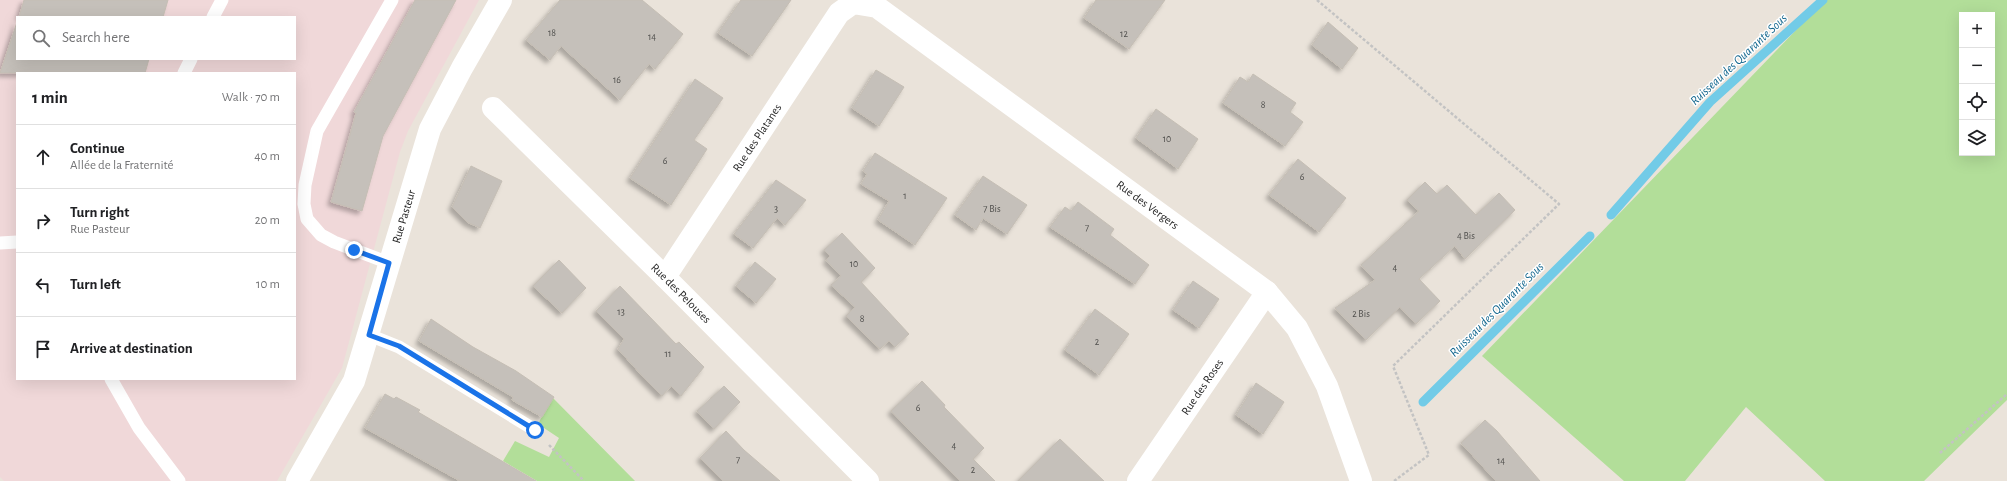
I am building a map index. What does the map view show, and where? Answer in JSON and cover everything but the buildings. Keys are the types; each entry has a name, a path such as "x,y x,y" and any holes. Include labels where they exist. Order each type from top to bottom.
{"street":[{"name":"Rue Pasteur","path":"297,481 354,381 430,129 462,68 501,0"},
{"name":"Rue des Platanes","path":"665,277 839,13 853,3"},
{"name":"Rue des Vergers","path":"853,3 877,7 1267,292 1297,328 1327,386 1361,481"},
{"name":"Rue des Pelouses","path":"493,108 665,277 868,481"},
{"name":"Rue des Roses","path":"1138,481 1267,292"}],"lane":[{"path":"214,16 222,0"},
{"path":"389,263 334,242 321,234 307,219 304,204 305,184 317,130 392,0"},
{"path":"184,72 190,60"},
{"path":"0,243 16,242"},
{"path":"369,335 399,346 535,430"},
{"path":"113,380 139,428 179,481"}],"path":[{"path":"1317,0 1559,204 1393,366 1429,454 1394,481"},
{"path":"1940,453 2007,394"},
{"path":"535,430 584,481"}],"shaded area":[{"path":"0,0 479,0 408,131 400,152 342,368 277,481 4,481 0,477"}],"green space":[{"path":"1825,0 2007,0 2007,400 1924,481 1825,481 1746,407 1685,481 1624,481 1482,356"},
{"path":"552,397 635,481 537,481 503,461 515,441 549,457 559,438 538,424"}],"waterway":[{"name":"Ruisseau des Quarante Sous","path":"1611,215 1710,102 1823,0"},
{"name":"Ruisseau des Quarante Sous","path":"1423,402 1590,236"}],"route":[{"path":"354,250 389,263 369,335 399,346 535,430"}]}
